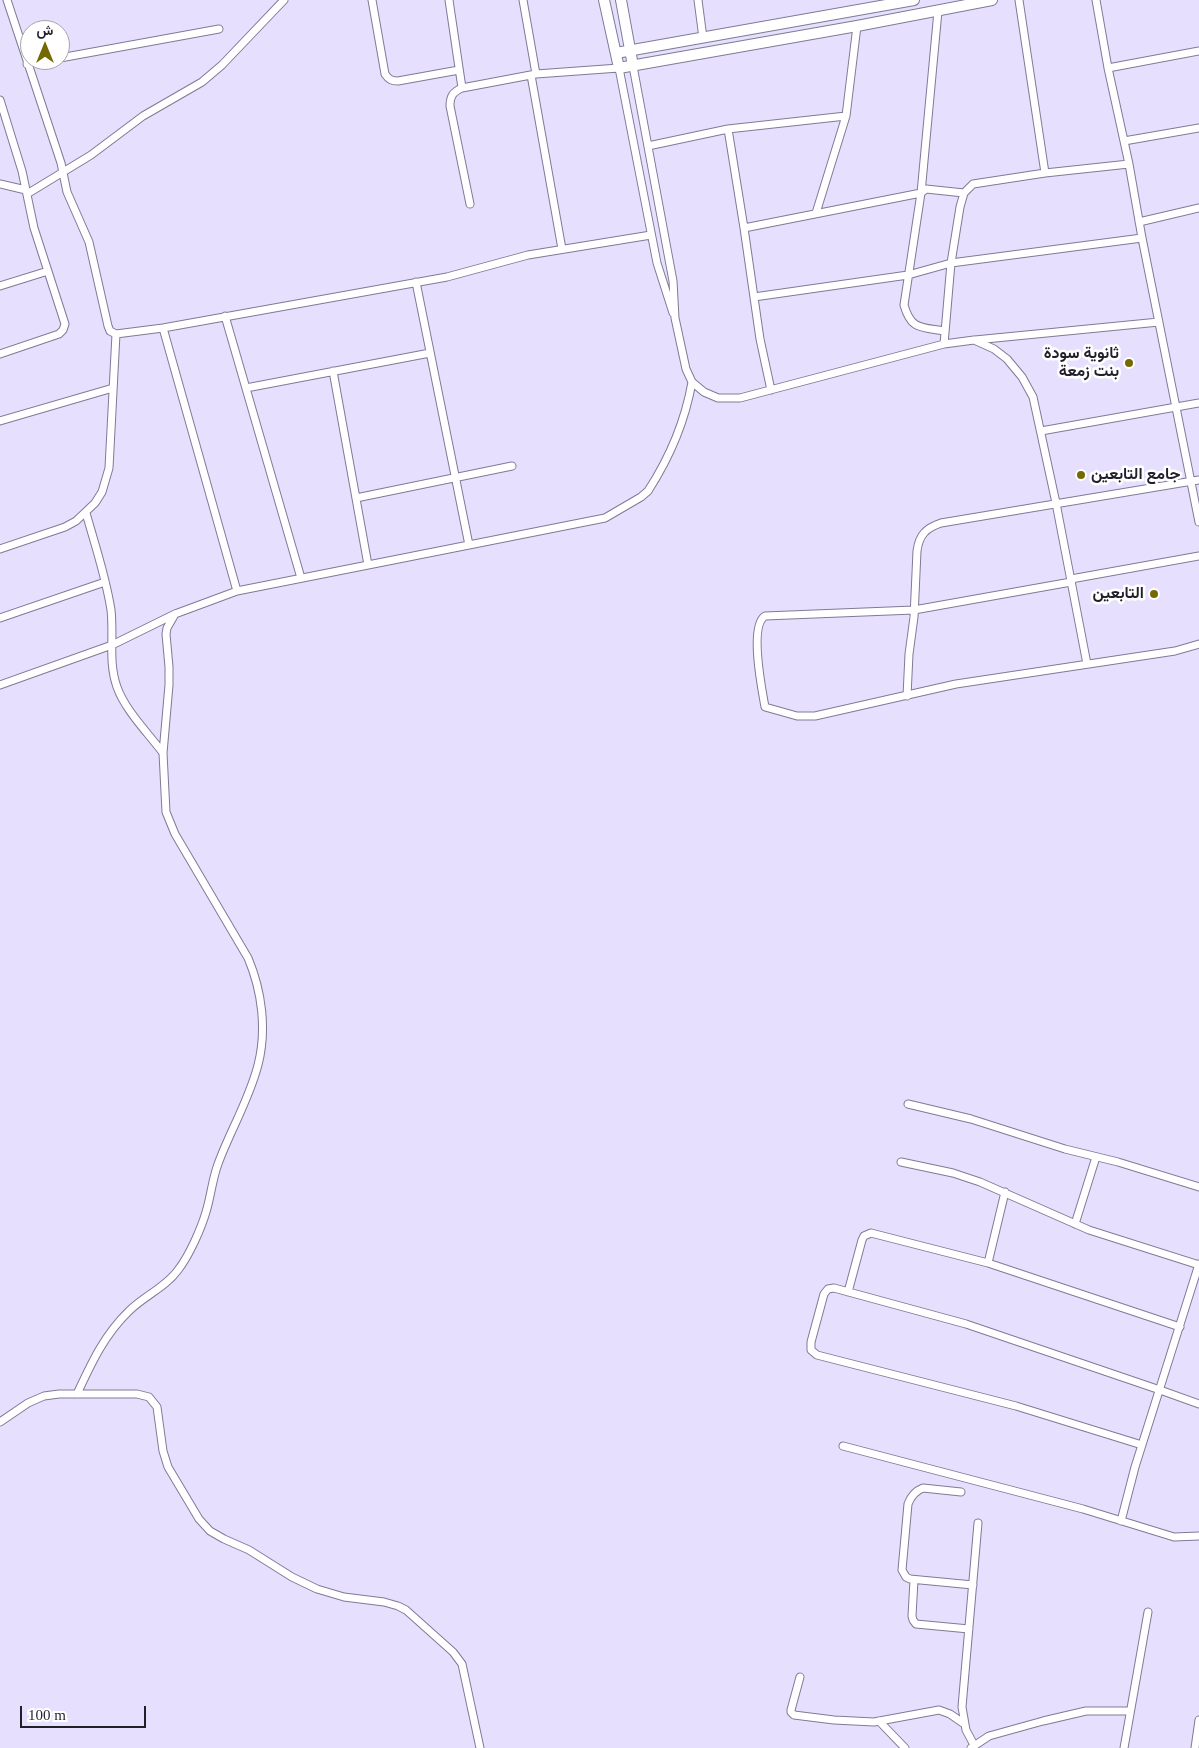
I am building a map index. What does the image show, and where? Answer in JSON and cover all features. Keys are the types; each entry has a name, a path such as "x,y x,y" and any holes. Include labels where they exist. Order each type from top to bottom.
{"street":[{"path":"7,0 20,42"},
{"path":"0,184 26,192 64,172 102,147 143,116 213,74 284,0"},
{"path":"372,0 384,74 388,79 398,81 459,70"},
{"path":"449,0 462,88"},
{"path":"522,0 562,249"},
{"path":"0,684 112,645 175,614 237,591 596,521 613,515 642,497 648,491 679,434 687,410 692,382 684,362 675,318 661,277 651,235 604,0"},
{"path":"621,0 673,281 675,318"},
{"path":"698,0 703,38"},
{"path":"616,54 914,0"},
{"path":"470,204 450,106 450,98 454,92 462,88 533,75 633,66 992,0"},
{"path":"1019,0 1046,173"},
{"path":"1096,0 1159,322 1195,480 1199,522"},
{"path":"938,11 921,193 904,305 908,318 913,324 944,331"},
{"path":"816,213 846,116 857,26"},
{"path":"70,56 219,29"},
{"path":"1108,68 1199,51"},
{"path":"29,70 64,172 64,182 89,242 108,326 110,331 116,334 163,328 416,282 462,273 516,258 651,235"},
{"path":"0,100 22,171 34,228 65,324 59,334 0,354"},
{"path":"648,146 728,129 846,116"},
{"path":"1124,141 1199,128"},
{"path":"728,129 760,339 771,390"},
{"path":"944,344 951,263 960,207 964,193 973,184 1046,173 1129,164"},
{"path":"0,191 11,187"},
{"path":"744,228 921,193 926,189 964,193"},
{"path":"1139,222 1199,208"},
{"path":"754,297 908,275 951,263 1142,238"},
{"path":"0,286 48,271"},
{"path":"416,282 469,545"},
{"path":"225,316 302,578"},
{"path":"692,382 710,395 725,399 740,398 944,344 1159,322"},
{"path":"163,328 237,591"},
{"path":"0,549 65,527 86,513 102,492 109,468 116,334"},
{"path":"974,340 994,349 1007,360 1022,377 1033,397 1087,664"},
{"path":"246,388 430,353"},
{"path":"333,371 368,565"},
{"path":"0,421 113,388"},
{"path":"1041,431 1199,403"},
{"path":"356,498 512,466"},
{"path":"907,696 918,541 923,532 931,526 1195,480"},
{"path":"86,513 105,582 111,612 113,671 122,698 163,753"},
{"path":"1199,556 914,610 765,616 759,623 757,663 765,707 796,716 815,716 956,684 1175,651 1199,644"},
{"path":"0,618 105,582"},
{"path":"77,1394 98,1350 107,1336 135,1305 172,1278 184,1260 203,1221 218,1164 253,1080 260,1049 261,1002 254,972 248,958 170,823 164,800 163,753 169,685 166,634 167,628 175,614"},
{"path":"908,1104 971,1119 1065,1150 1199,1186"},
{"path":"1075,1224 1096,1157"},
{"path":"901,1162 953,1173 980,1182 1090,1230 1199,1264 1142,1445 1121,1521"},
{"path":"988,1263 1006,1192"},
{"path":"848,1292 862,1240 864,1236 871,1233 988,1263 1180,1327"},
{"path":"1142,1445 970,1393 817,1354 811,1350 810,1342 826,1292 834,1288 966,1324 1199,1404"},
{"path":"0,1422 35,1399 51,1395 137,1394 149,1397 154,1402 158,1414 162,1451 168,1467 199,1519 217,1536 249,1550 286,1574 317,1589 344,1597 391,1603 406,1610 453,1652 462,1664 480,1748"},
{"path":"843,1446 1083,1509 1174,1537 1199,1536"},
{"path":"960,1492 923,1488 910,1497 901,1566 903,1574 914,1580 972,1584"},
{"path":"978,1522 962,1707 964,1723 972,1747 989,1736 1057,1717 1086,1711 1130,1711"},
{"path":"914,1580 912,1616 916,1624 969,1629"},
{"path":"1124,1748 1148,1612"},
{"path":"800,1677 791,1710 792,1714 834,1720 879,1722 939,1710 950,1714 964,1723"},
{"path":"1195,1748 1199,1720"},
{"path":"879,1722 905,1748"}],"place":[{"name":"ثانوية سودة بنت زمعة","path":"1129,363"},
{"name":"جامع التابعين","path":"1081,475"},
{"name":"التابعين","path":"1154,594"}]}
